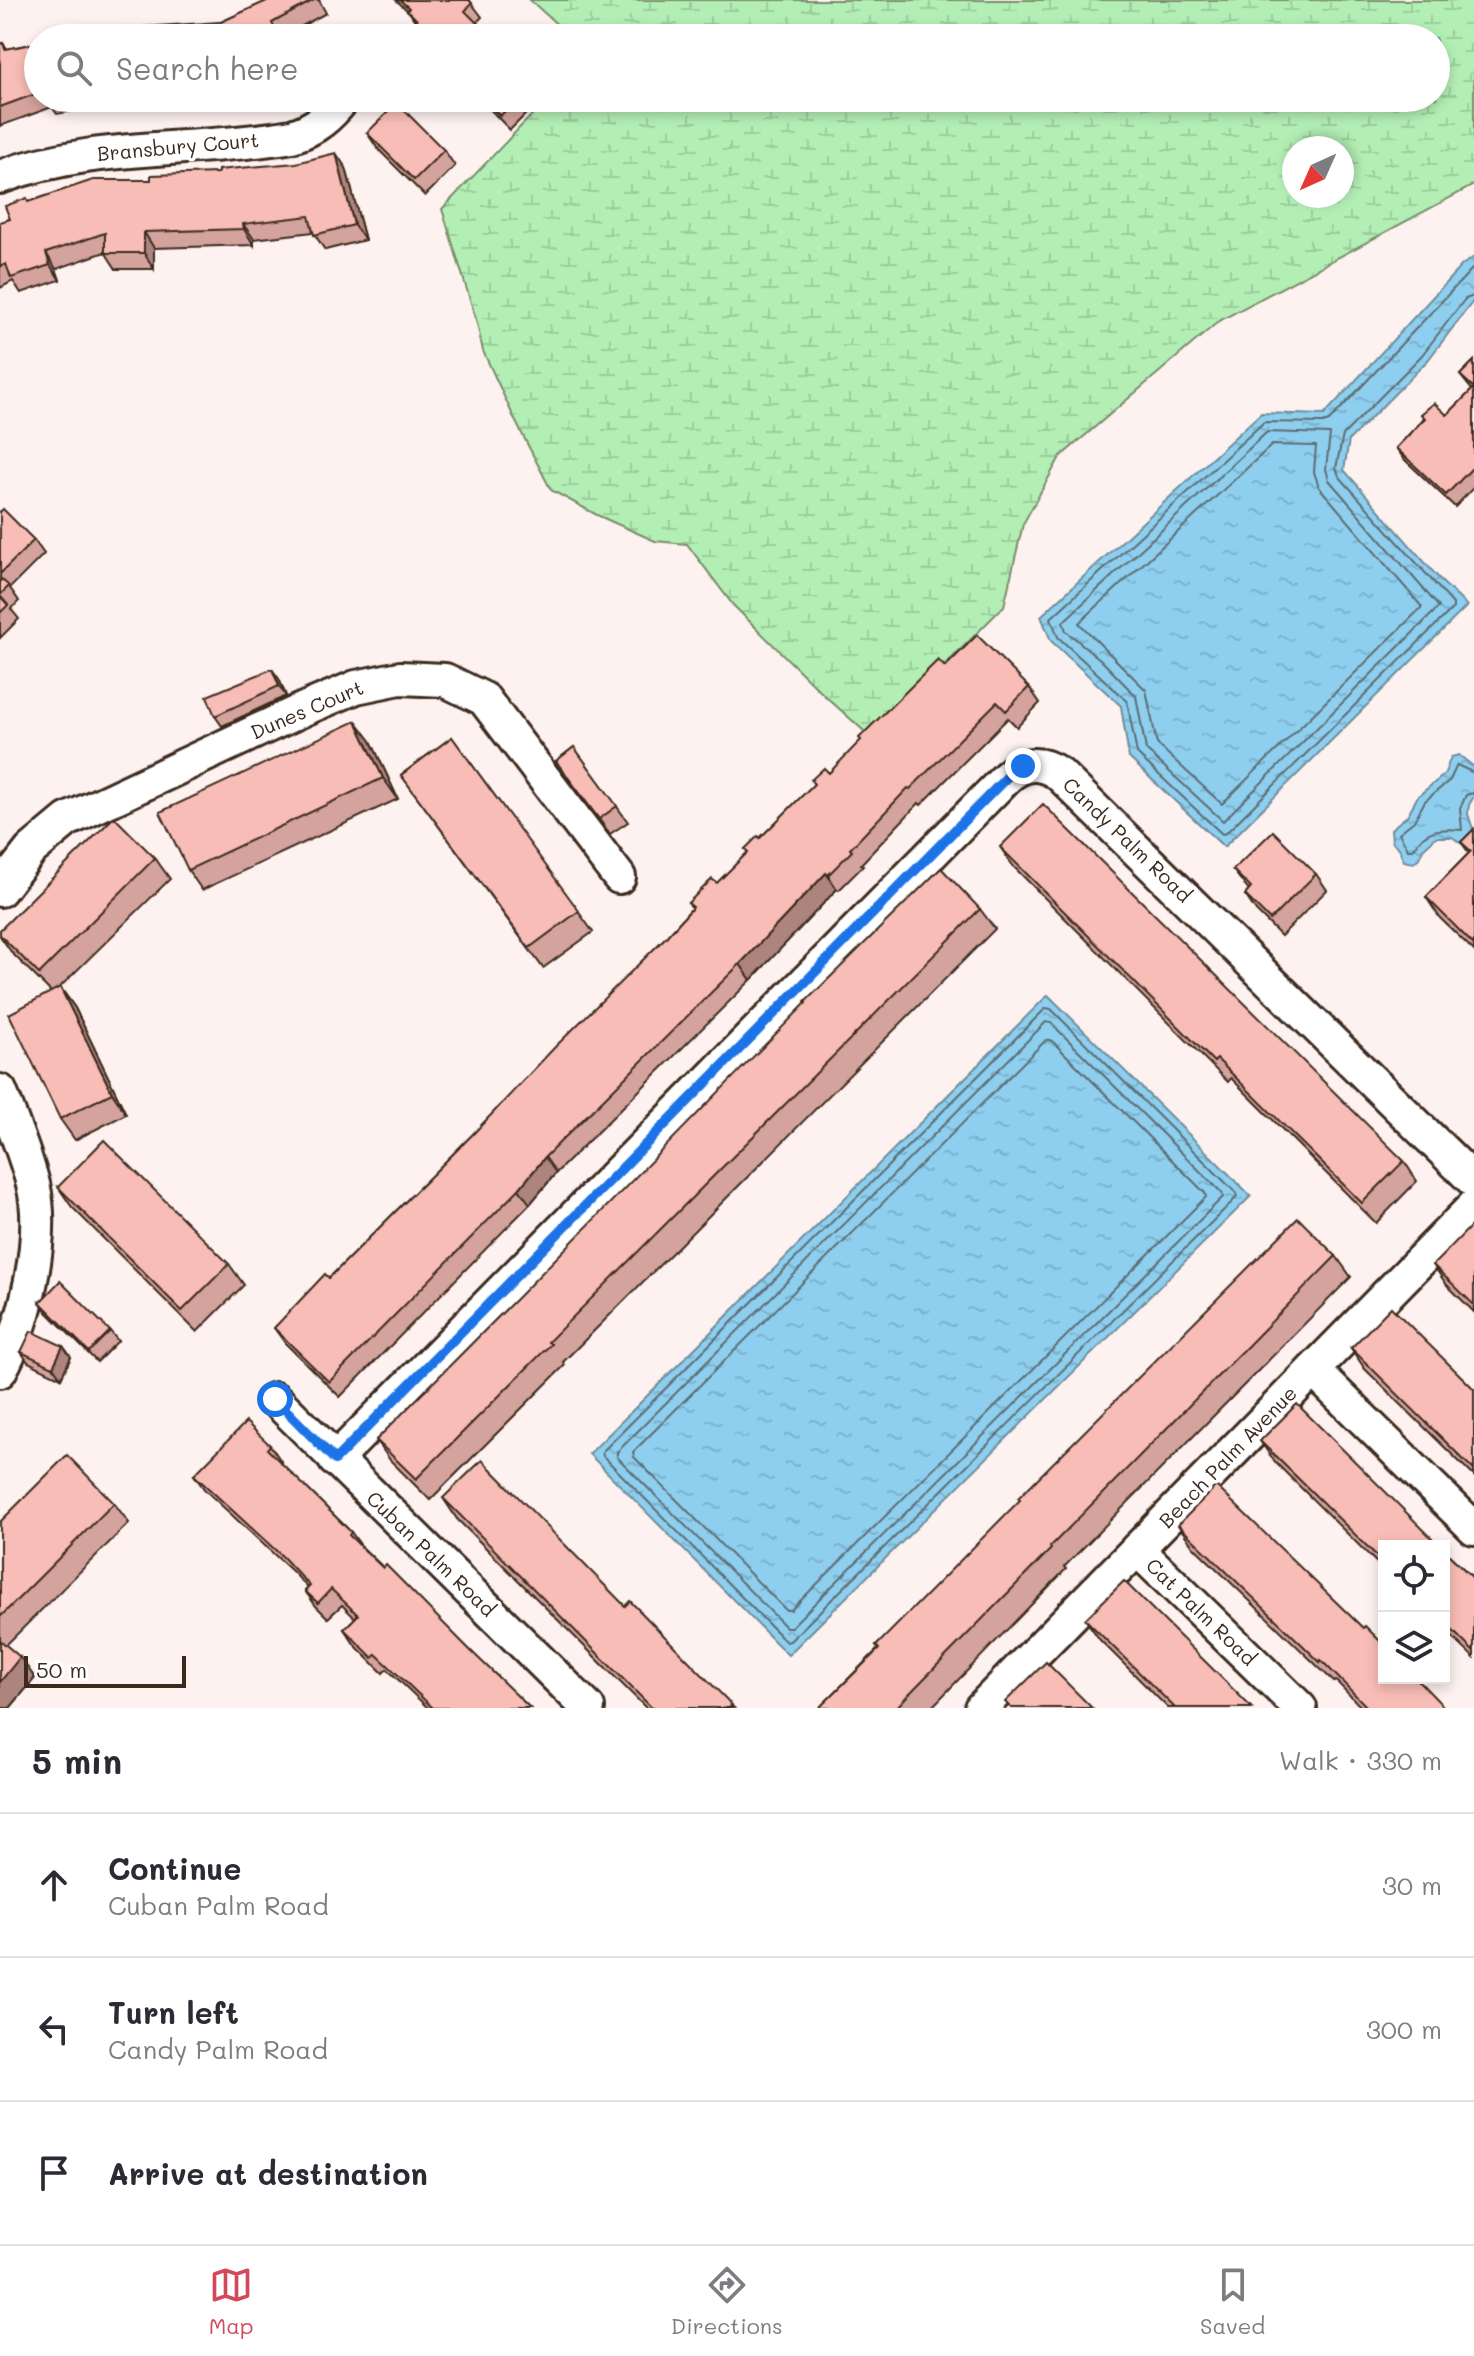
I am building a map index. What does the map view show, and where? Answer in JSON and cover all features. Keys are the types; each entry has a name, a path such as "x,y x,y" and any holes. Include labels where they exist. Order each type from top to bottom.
{"street":[{"name":"Bransbury Court","path":"0,177 46,163 103,153 292,136 309,131 331,112"},
{"name":"Dunes Court","path":"0,890 31,850 67,820 304,709 356,687 400,678 445,680 484,699 619,877"},
{"name":"Candy Palm Road","path":"335,1460 1007,777 1023,766 1042,765 1059,774 1474,1181"},
{"path":"0,1091 34,1187 37,1244 12,1350 0,1371"},
{"name":"Beach Palm Avenue","path":"981,1708 1474,1206"},
{"path":"1313,1370 1474,1528"},
{"name":"Cuban Palm Road","path":"275,1399 588,1708"},
{"name":"Cat Palm Road","path":"1137,1549 1300,1708"}],"green space":[{"path":"530,0 1474,0 1474,185 1219,321 1060,457 1023,524 1004,606 872,738 733,605 687,544 655,541 551,490 483,351 442,209 535,112 1450,112 1450,24 557,24"}],"water":[{"path":"1474,257 1474,300 1428,360 1349,440 1344,470 1442,582 1467,606 1224,847 1129,758 1121,706 1051,641 1041,616 1261,413 1324,415 1462,265"},
{"path":"1459,755 1474,767 1474,796 1468,814 1474,832 1462,844 1452,837 1436,837 1423,849 1418,860 1413,863 1404,861 1399,848 1392,842 1391,829 1407,816 1418,796 1444,775 1451,757"},
{"path":"1048,995 1251,1196 788,1655 589,1454"}],"building":[{"path":"269,0 314,0 272,24 189,24 221,22"},
{"path":"400,0 469,0 472,3 465,11 478,24 421,24 407,10 409,8"},
{"path":"3,43 5,49 24,46 24,98 0,107 0,44"},
{"path":"388,112 406,112 444,150 414,180 367,133"},
{"path":"336,153 354,225 314,235 309,216 243,224 244,229 144,232 144,253 105,253 105,233 46,253 50,265 11,278 6,264 0,267 0,222 10,219 5,206 27,198 28,202 93,180 151,180 151,175 218,173 218,170 296,163"},
{"path":"1474,361 1474,388 1460,375"},
{"path":"1474,388 1474,466 1446,495 1396,448 1425,418 1421,414 1434,403 1447,415"},
{"path":"3,509 34,540 0,574 0,512"},
{"path":"0,578 9,586 0,595"},
{"path":"0,596 8,605 0,613"},
{"path":"977,635 1029,687 1006,711 997,702 908,788 850,849 852,851 828,875 826,873 740,964 545,1157 519,1189 329,1382 274,1328 325,1274 329,1278 473,1134 666,937 693,907 688,903 712,879 717,883 748,852 745,849 814,784 811,780 824,768 829,773 861,740 859,738 938,660 945,667"},
{"path":"272,669 279,686 215,716 207,696"},
{"path":"356,721 383,778 188,870 160,812"},
{"path":"452,737 579,911 529,948 401,775"},
{"path":"574,747 617,806 599,819 556,761"},
{"path":"1043,804 1404,1161 1362,1203 1217,1059 1214,1062 1000,847"},
{"path":"114,817 155,858 39,974 0,935 0,930"},
{"path":"1474,829 1474,945 1426,897 1471,851 1461,842"},
{"path":"1273,831 1316,874 1270,920 1245,895 1251,888 1233,870"},
{"path":"941,868 980,909 548,1342 551,1344 416,1479 376,1440 805,1002"},
{"path":"60,987 112,1093 60,1119 9,1014"},
{"path":"104,1140 229,1264 182,1311 58,1187"},
{"path":"1298,1218 1336,1256 896,1708 819,1708 879,1649 876,1646 1020,1500 1018,1498"},
{"path":"1471,1226 1474,1230 1474,1305 1433,1265"},
{"path":"60,1281 110,1331 89,1352 40,1302"},
{"path":"1391,1307 1474,1389 1474,1470 1351,1348"},
{"path":"31,1331 63,1346 53,1367 21,1352"},
{"path":"1297,1404 1434,1540 1378,1540 1378,1557 1260,1441"},
{"path":"246,1422 270,1445 267,1449 351,1532 349,1535 383,1568 386,1565 530,1708 433,1708 376,1654 373,1658 344,1629 358,1615 331,1589 318,1603 305,1591 310,1586 283,1557 194,1475"},
{"path":"67,1455 114,1503 0,1617 0,1522"},
{"path":"482,1460 625,1606 630,1601 732,1705 729,1708 652,1708 443,1498"},
{"path":"1216,1486 1378,1639 1378,1684 1422,1684 1445,1708 1368,1708 1178,1525"},
{"path":"1450,1556 1474,1579 1474,1652 1450,1628"},
{"path":"1124,1581 1252,1708 1175,1708 1085,1619"},
{"path":"0,1640 20,1657 0,1682"},
{"path":"1046,1662 1092,1708 1011,1708 1005,1702"}],"route":[{"path":"275,1399 335,1460 1007,777 1023,766"}]}
